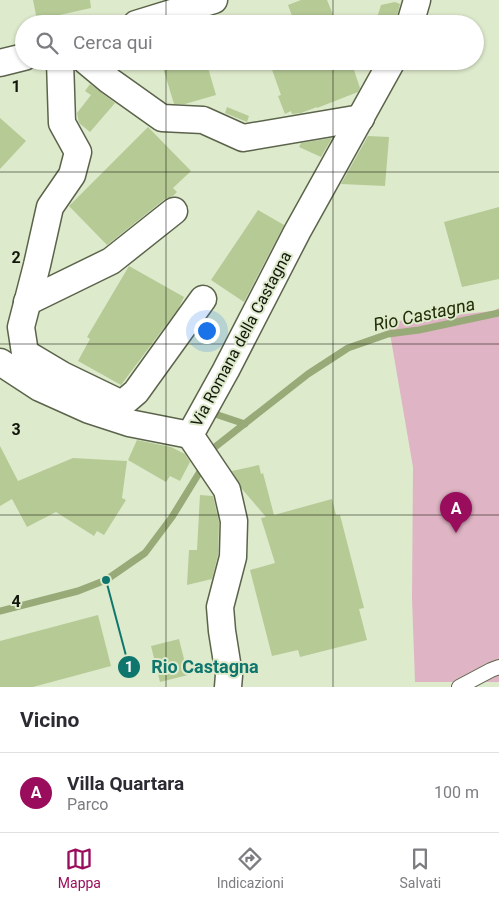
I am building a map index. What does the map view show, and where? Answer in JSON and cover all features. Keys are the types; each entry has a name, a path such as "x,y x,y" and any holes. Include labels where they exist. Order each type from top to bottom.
{"street":[{"path":"165,15 214,0"},
{"path":"413,15 417,0"},
{"path":"0,63 15,60"},
{"path":"60,70 62,123 78,152 72,174 50,207 21,326 25,353 62,375 122,404 136,392 203,299"},
{"path":"97,70 162,118 203,120 243,138 361,118"},
{"name":"Via Romana della Castagna","path":"228,687 229,675 220,607 233,557 234,522 227,490 195,442 226,370 297,232 387,70"},
{"path":"27,302 111,261 174,211"},
{"path":"0,362 40,388 90,410 195,442"}],"lane":[{"path":"459,687 499,667"}],"shaded area":[{"path":"499,308 499,682 415,682 412,599 413,467 388,322 493,311"}],"building":[{"path":"33,0 90,0 91,8 60,15 36,15"},
{"path":"301,0 327,0 333,15 292,15 288,5"},
{"path":"395,2 400,4 397,15 378,15 381,5"},
{"path":"164,70 209,70 216,95 185,104 174,104"},
{"path":"272,70 354,70 360,88 358,92 317,108 292,114 291,111 285,114 278,96 281,95"},
{"path":"90,84 115,103 90,132 79,123 77,113 91,95 85,91"},
{"path":"227,107 249,116 247,122 225,113"},
{"path":"0,118 26,141 0,169"},
{"path":"148,127 191,171 173,188 177,192 173,196 165,199 107,245 69,206"},
{"path":"368,136 389,137 385,186 341,184"},
{"path":"332,138 321,157 299,147 301,143"},
{"path":"499,207 499,279 462,287 444,222"},
{"path":"258,210 284,225 244,302 211,280"},
{"path":"129,266 184,297 178,309 121,385 78,361 90,339 87,337"},
{"path":"137,440 171,447 185,454 190,462 180,481 170,476 166,482 128,460"},
{"path":"0,446 18,481 73,458 127,461 122,498 126,500 104,535 97,531 94,536 56,512 27,527 12,499 0,506"},
{"path":"259,465 261,474 263,473 274,515 332,499 336,515 340,515 364,608 359,609 367,640 300,657 298,650 272,656 250,570 275,563 261,518 266,517 242,489 232,471"},
{"path":"200,495 213,496 219,522 218,555 212,579 187,585 189,550 197,550"},
{"path":"98,615 111,666 33,687 0,687 0,641"},
{"path":"179,639 188,675 160,682 151,646"}],"waterway":[{"name":"Rio Castagna","path":"210,455 215,447 308,374 348,348 388,334 419,330 499,313"},
{"path":"215,414 245,424"},
{"name":"Rio Castagna","path":"0,611 78,591 106,580 145,553 172,517 204,465"}],"place":[{"name":"Villa Quartara","path":"456,533"},
{"name":"Rio Castagna","path":"106,580"}]}
